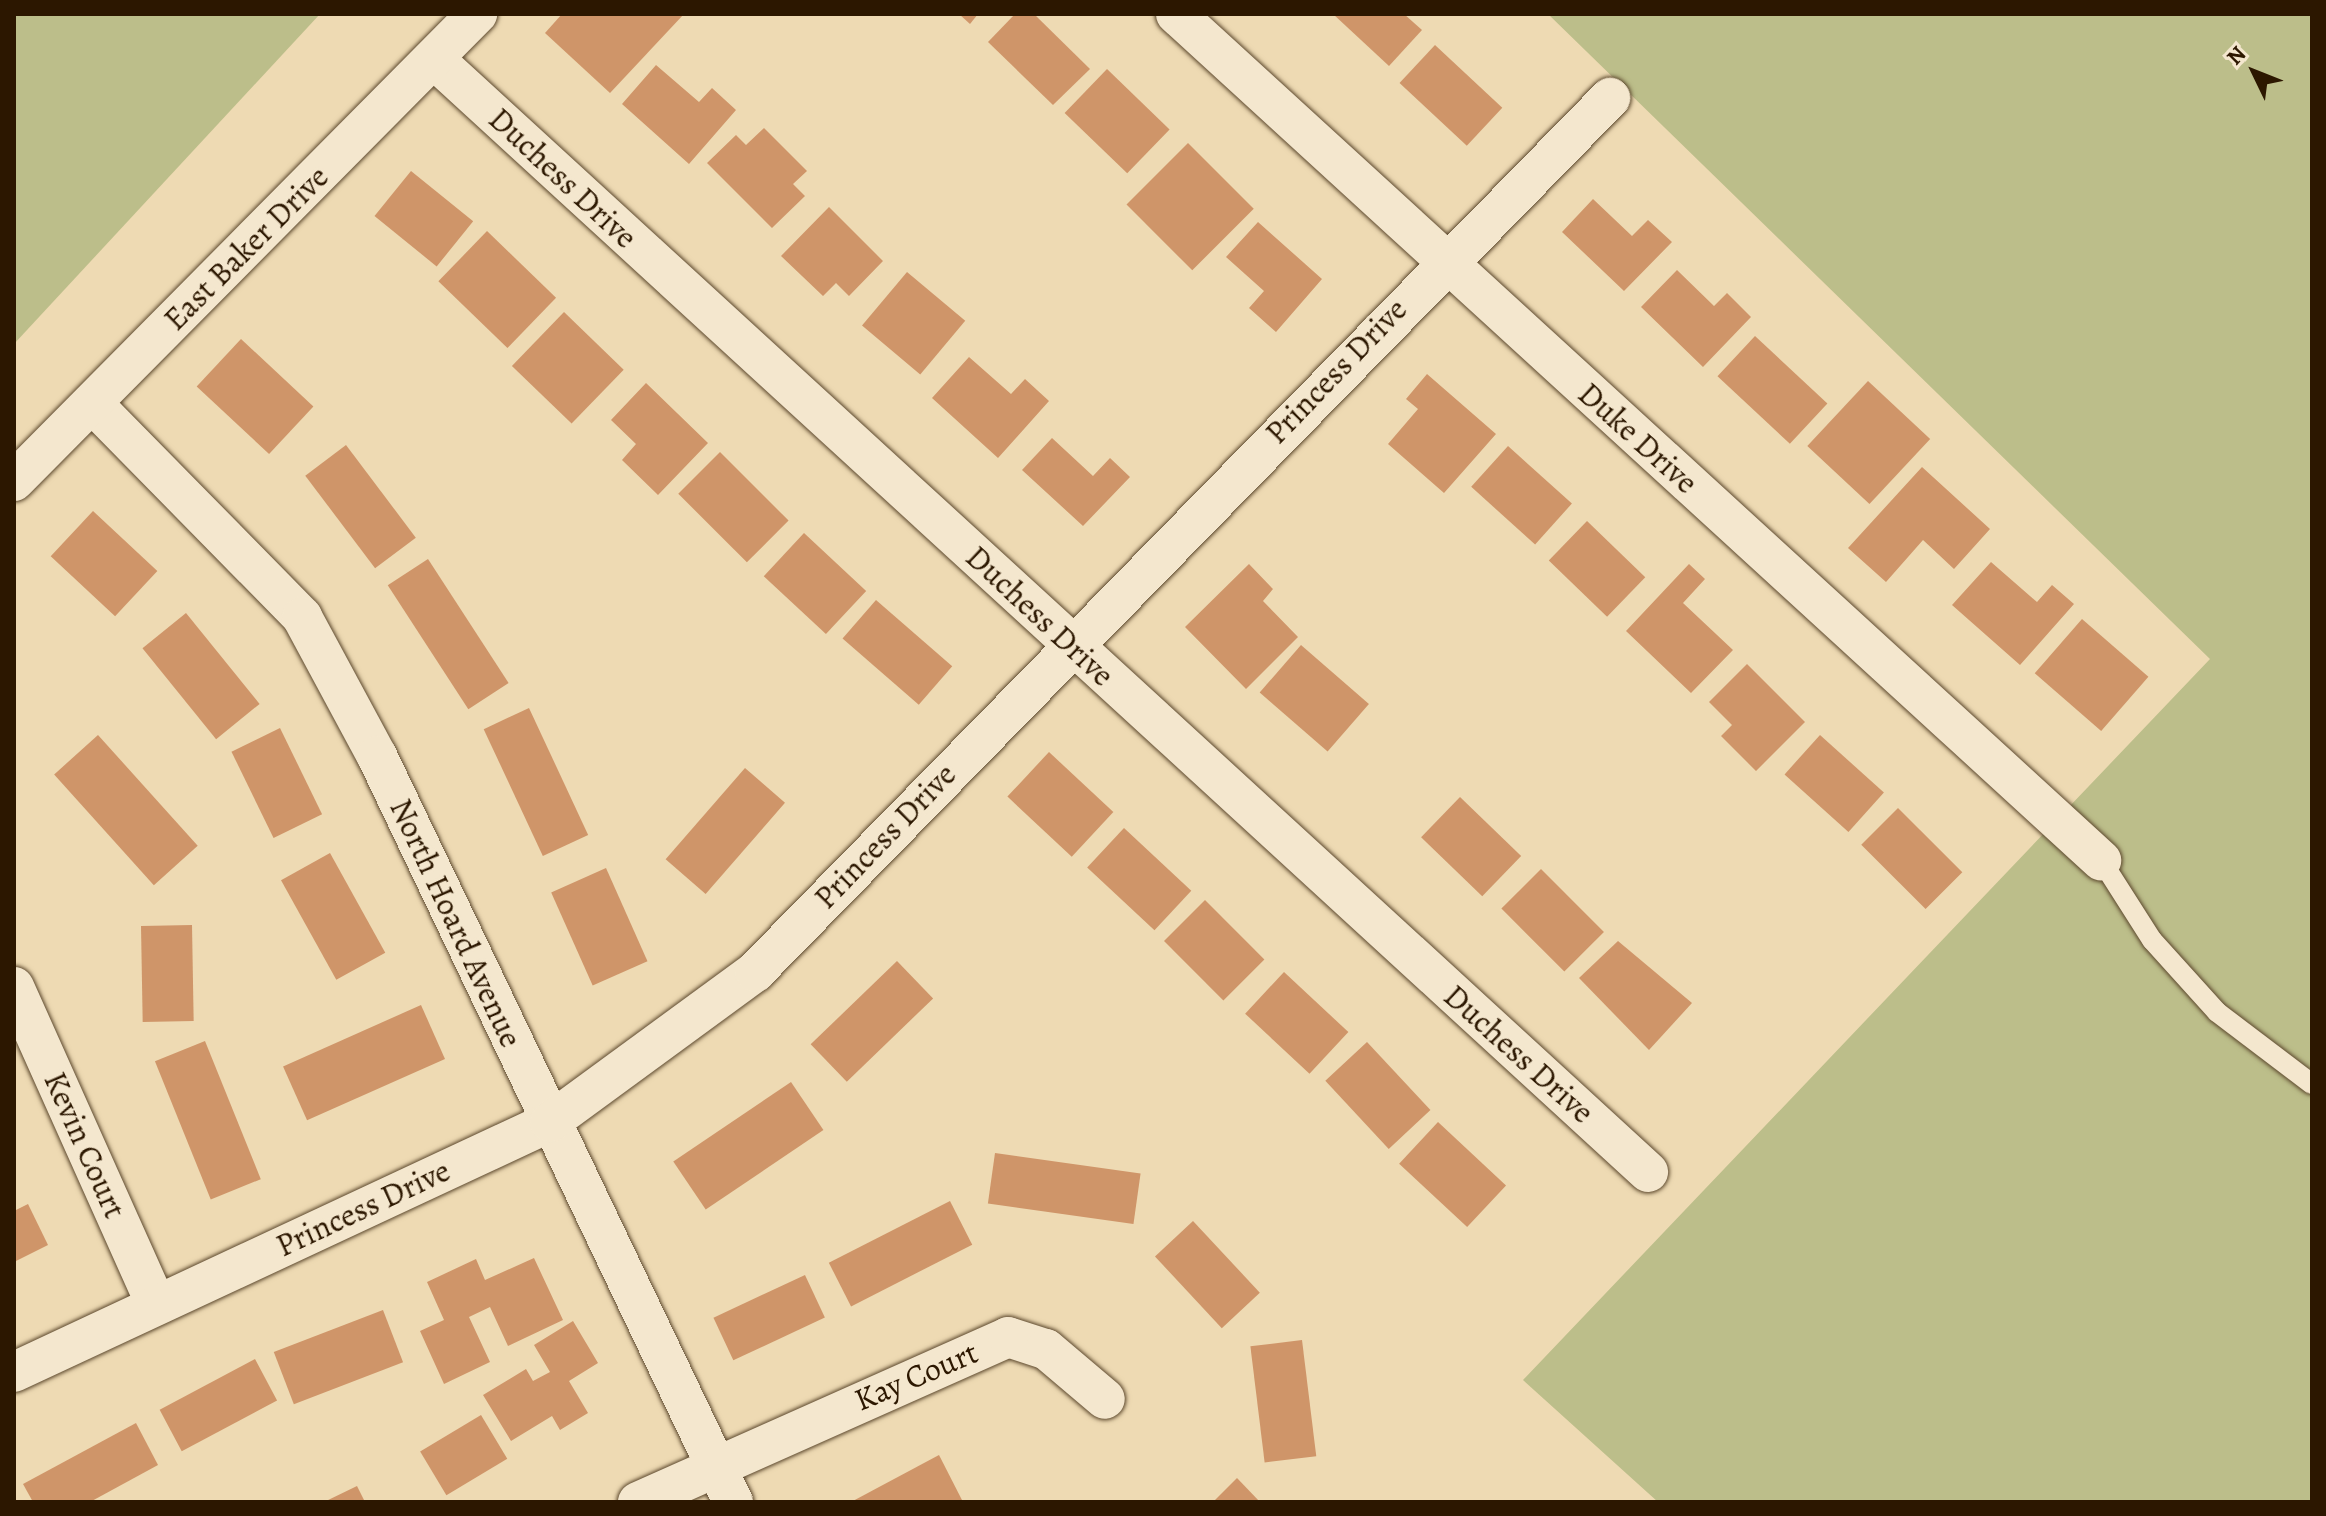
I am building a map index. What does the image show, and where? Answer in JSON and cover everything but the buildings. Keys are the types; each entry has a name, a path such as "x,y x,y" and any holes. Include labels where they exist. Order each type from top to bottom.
{"street":[{"name":"East Baker Drive","path":"14,481 477,14"},
{"name":"Duke Drive","path":"1176,14 2101,860"},
{"name":"Duchess Drive","path":"434,59 1648,1172"},
{"name":"Princess Drive","path":"14,1372 550,1122 755,972 1069,643 1444,261 1610,98"},
{"name":"North Hoard Avenue","path":"92,403 302,617 377,756 733,1502"},
{"name":"Kevin Court","path":"14,987 156,1304"},
{"name":"Kay Court","path":"638,1502 715,1463 1008,1337 1046,1349 1105,1399"}],"lane":[{"path":"2101,860 2152,940 2217,1012 2312,1084"}],"green space":[{"path":"14,14 320,14 14,344"},
{"path":"1548,14 2312,14 2312,1502 1658,1502 1523,1380 2210,659"}]}
